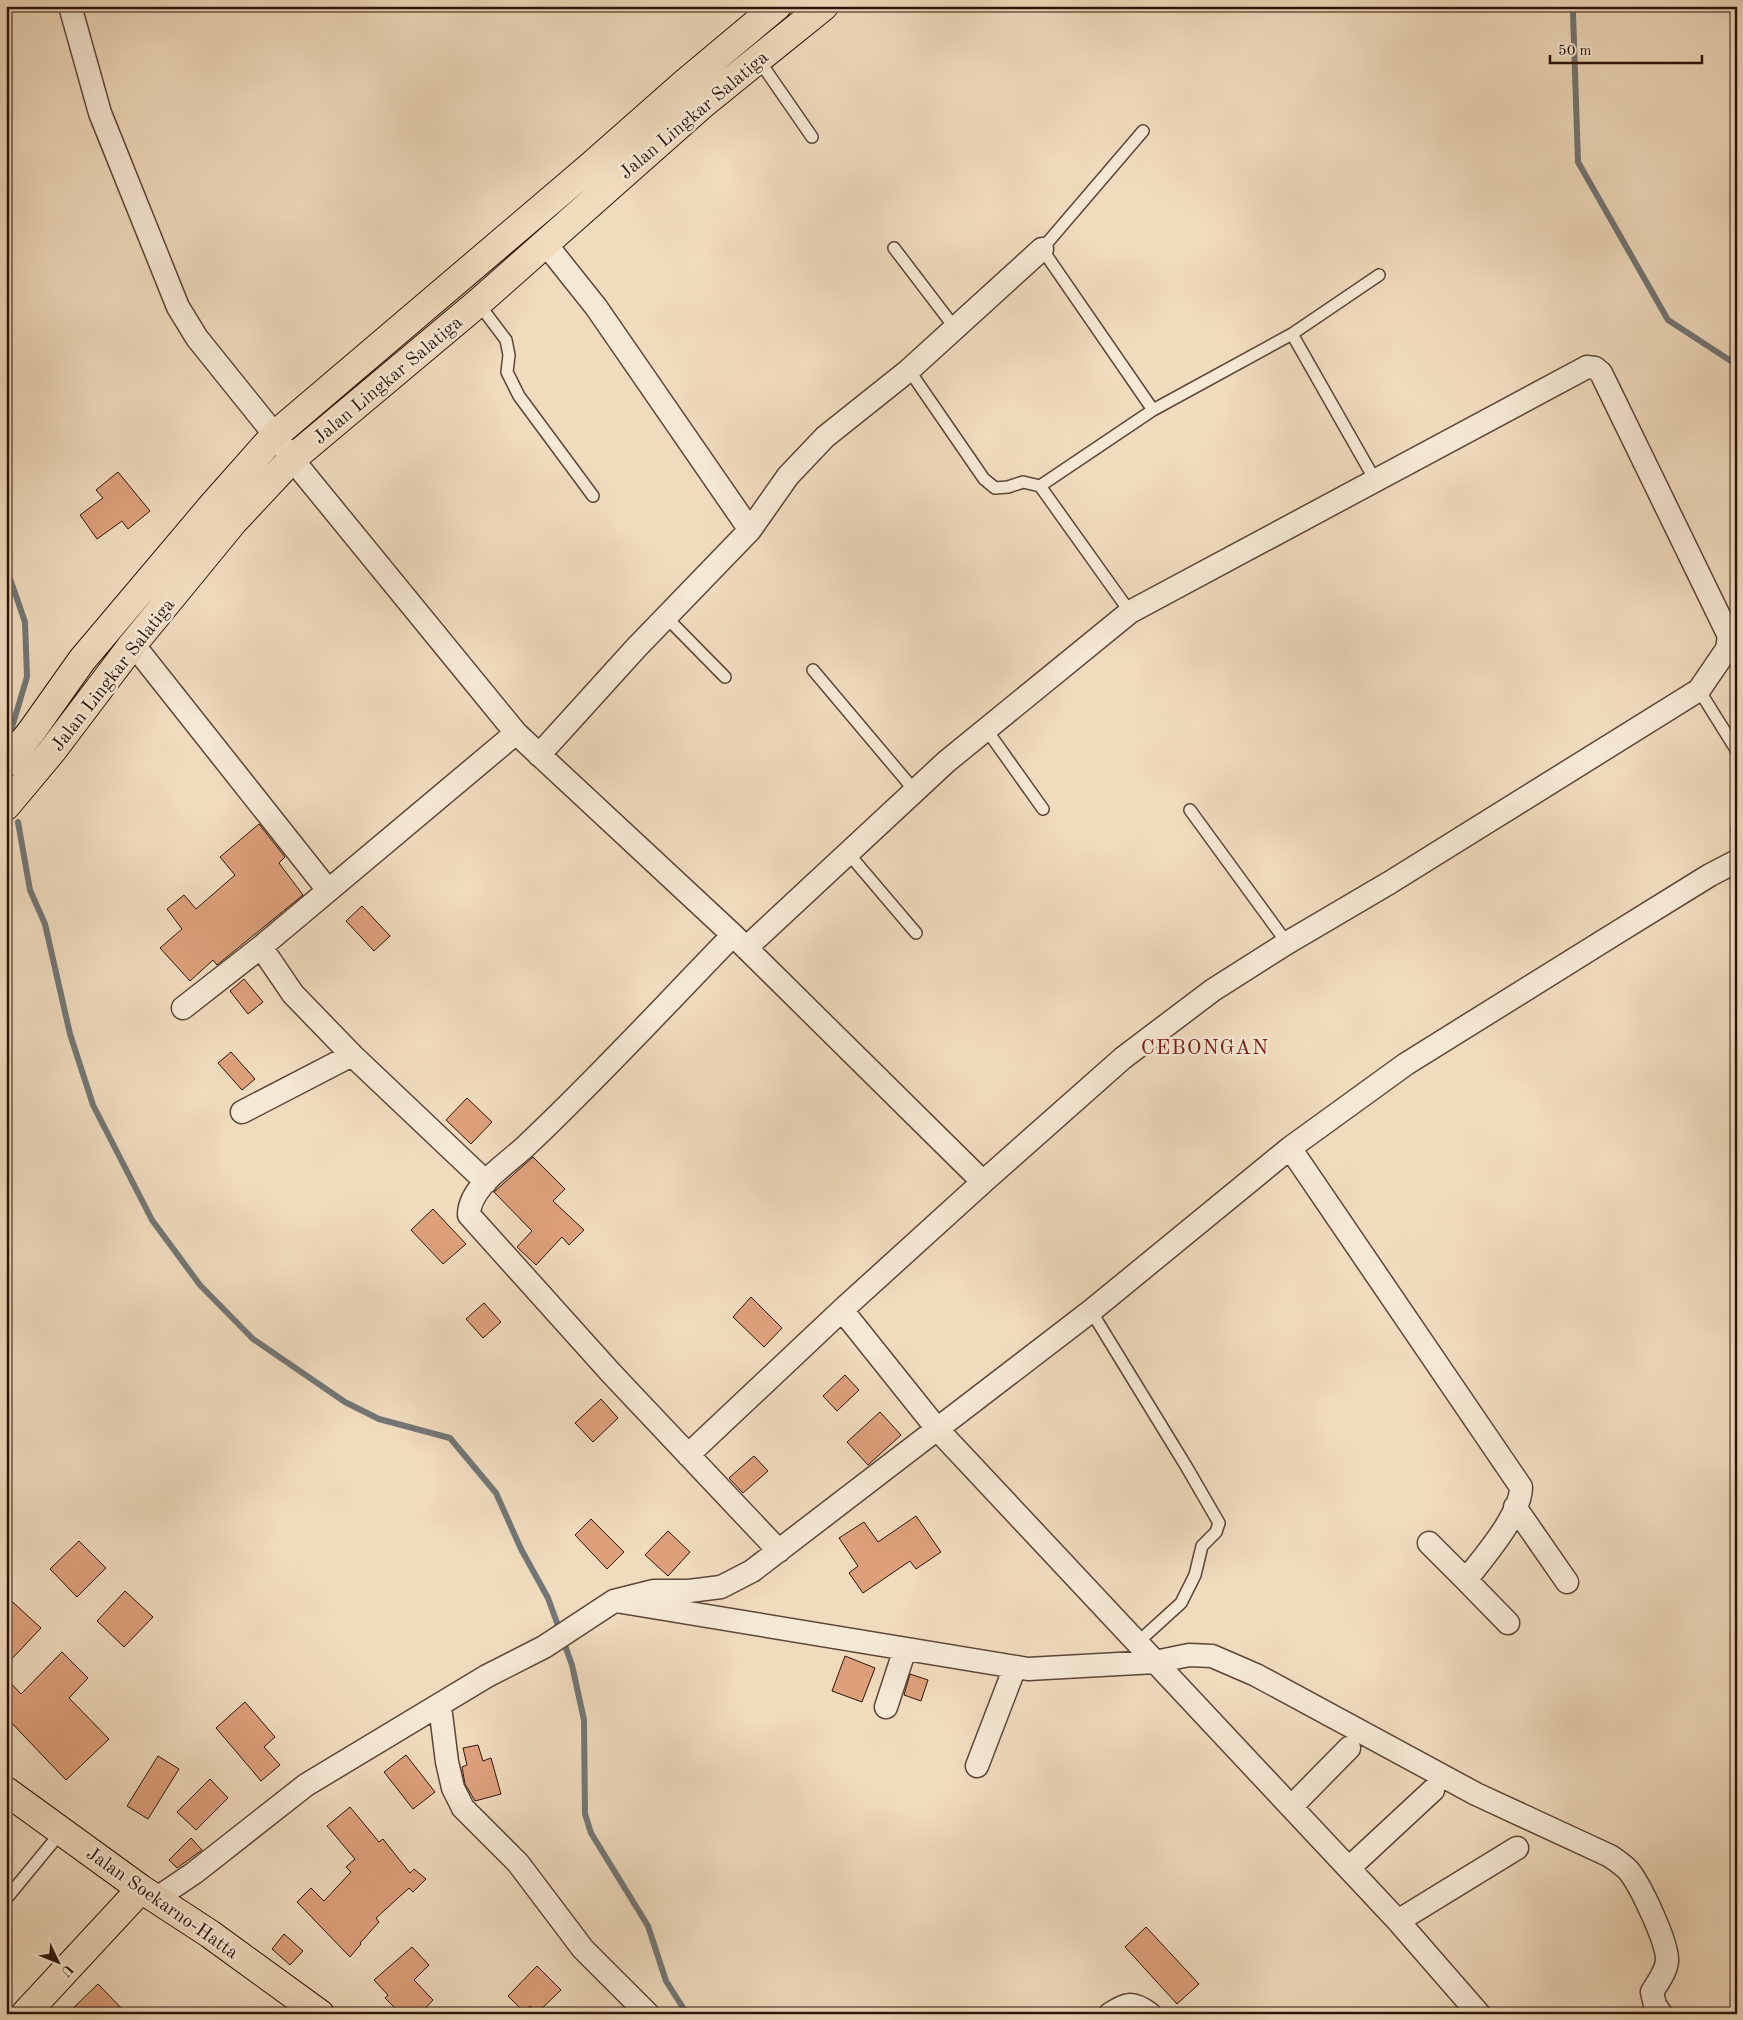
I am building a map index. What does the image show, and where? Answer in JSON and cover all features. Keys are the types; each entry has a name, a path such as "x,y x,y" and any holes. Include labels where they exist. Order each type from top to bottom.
{"main road":[{"name":"Jalan Lingkar Salatiga","path":"6,763 31,732 82,660 212,506 275,435 576,179 685,83 778,6"},
{"name":"Jalan Lingkar Salatiga","path":"6,806 52,751 133,644 233,522 292,459 478,303 697,109 824,6"},
{"name":"Jalan Soekarno-Hatta","path":"6,1791 320,2014"},
{"path":"25,2014 149,1893"}],"street":[{"path":"70,6 100,113 178,307 197,338 292,459 491,705 516,733 739,942 983,1182"},
{"path":"545,243 596,308 750,530"},
{"path":"539,755 584,703 750,530 788,476 825,438 909,370 1042,249"},
{"path":"688,1455 842,1310 1123,1058 1213,990 1287,942 1389,883 1699,690 1727,649 1729,636 1601,373 1595,368 1586,367 1130,612 946,762 848,853 739,942 486,1182 472,1198 469,1206 469,1215 605,1366 688,1455 779,1551"},
{"path":"133,644 328,890"},
{"path":"183,1008 261,947 516,733"},
{"path":"149,1893 194,1873 306,1785 487,1676 544,1647 614,1600 654,1591 689,1591 721,1586 752,1571 1091,1311 1290,1148 1406,1064 1710,875 1737,861"},
{"path":"261,947 293,994 352,1055 486,1182"},
{"path":"242,1112 352,1055"},
{"path":"1290,1148 1521,1488 1521,1498 1498,1539 1466,1580"},
{"path":"842,1310 938,1430 1398,1921 1479,2014"},
{"path":"1515,1507 1567,1582"},
{"path":"1429,1543 1508,1623"},
{"path":"614,1600 1015,1668 1155,1662 1190,1655 1212,1656 1256,1674 1476,1794 1610,1856 1628,1870 1638,1884 1663,1938 1667,1958 1666,1968 1652,1992 1655,2004 1661,2014"},
{"path":"886,1707 905,1649"},
{"path":"977,1766 1015,1668"},
{"path":"440,1706 447,1762 454,1788 463,1808 518,1863 583,1949 648,2014"},
{"path":"1291,1807 1349,1748"},
{"path":"1348,1868 1433,1790"},
{"path":"1398,1921 1516,1848"},
{"path":"1110,2014 1125,2004 1131,2004 1150,2014"}],"lane":[{"path":"758,59 812,137"},
{"path":"1143,131 1042,249 1153,410"},
{"path":"894,248 955,328"},
{"path":"1040,486 1153,410 1292,334 1379,276"},
{"path":"478,303 506,340 509,355 507,372 519,396 593,496"},
{"path":"1292,334 1376,480"},
{"path":"909,370 984,479 995,488 1008,487 1023,482 1040,486 1130,612"},
{"path":"666,616 725,678"},
{"path":"813,670 915,791"},
{"path":"1699,690 1737,751"},
{"path":"986,729 1043,810"},
{"path":"1190,810 1287,942"},
{"path":"848,853 916,933"},
{"path":"1091,1311 1219,1523 1216,1532 1202,1546 1196,1575 1181,1603 1137,1643"},
{"path":"6,1899 62,1831"}],"building":[{"path":"118,472 150,511 128,529 122,521 97,539 80,515 103,498 96,490"},
{"path":"259,824 285,857 279,863 303,895 217,965 213,960 190,981 160,948 182,929 167,909 184,895 196,909 235,875 220,857"},
{"path":"362,906 390,936 374,951 346,921"},
{"path":"244,979 263,1002 248,1014 230,991"},
{"path":"231,1052 255,1079 242,1090 218,1063"},
{"path":"467,1098 492,1122 471,1144 446,1120"},
{"path":"533,1157 565,1189 553,1201 584,1230 569,1245 562,1237 536,1265 517,1247 532,1231 494,1192"},
{"path":"433,1209 466,1244 443,1264 411,1230"},
{"path":"751,1297 782,1328 764,1347 733,1317"},
{"path":"484,1303 501,1322 483,1338 466,1319"},
{"path":"845,1375 859,1390 837,1411 823,1396"},
{"path":"601,1399 618,1418 593,1442 575,1423"},
{"path":"880,1412 901,1435 868,1465 847,1442"},
{"path":"754,1456 768,1471 743,1493 729,1478"},
{"path":"916,1516 941,1552 916,1569 910,1561 863,1593 849,1573 858,1566 839,1538 864,1522 878,1542"},
{"path":"591,1519 624,1552 607,1569 575,1535"},
{"path":"668,1531 690,1552 668,1576 645,1555"},
{"path":"79,1541 106,1568 77,1597 50,1569"},
{"path":"125,1591 153,1617 124,1647 97,1621"},
{"path":"6,1596 41,1628 6,1665"},
{"path":"62,1652 88,1678 69,1698 109,1739 66,1780 6,1717 6,1678 21,1694"},
{"path":"845,1656 875,1668 862,1702 832,1691"},
{"path":"910,1674 928,1680 921,1701 904,1695"},
{"path":"245,1702 275,1737 264,1747 280,1765 261,1781 216,1728"},
{"path":"478,1745 483,1761 491,1758 501,1794 475,1801 465,1784 462,1767 467,1765 463,1748"},
{"path":"406,1755 435,1792 413,1809 384,1772"},
{"path":"158,1756 179,1769 148,1819 127,1806"},
{"path":"210,1779 228,1798 196,1830 177,1812"},
{"path":"350,1807 379,1842 383,1839 410,1873 414,1869 426,1879 413,1892 409,1888 376,1918 379,1922 350,1957 297,1902 311,1888 324,1901 351,1872 346,1867 355,1859 327,1826"},
{"path":"191,1838 202,1850 177,1868 169,1860"},
{"path":"1146,1927 1199,1984 1177,2004 1125,1947"},
{"path":"284,1934 303,1951 290,1965 272,1949"},
{"path":"412,1947 429,1965 414,1980 433,2000 420,2014 401,2014 385,1998 388,1995 374,1980"},
{"path":"537,1966 561,1990 537,2013 530,2006 524,2012 508,1996"},
{"path":"98,1984 127,2014 67,2014"}],"waterway":[{"path":"1575,6 1573,13 1578,162 1668,320 1737,365"},
{"path":"6,567 25,622 27,677 10,734"},
{"path":"18,822 30,890 45,924 70,1034 93,1105 152,1220 200,1285 253,1339 345,1402 379,1419 450,1438 496,1493 521,1549 548,1598 560,1631"},
{"path":"1735,858 1733,828 1737,823"},
{"path":"563,1640 572,1665 584,1720 585,1814 591,1833 648,1926 666,1981 687,2014"}],"district":[{"name":"CEBONGAN","path":"1205,1047"}]}
